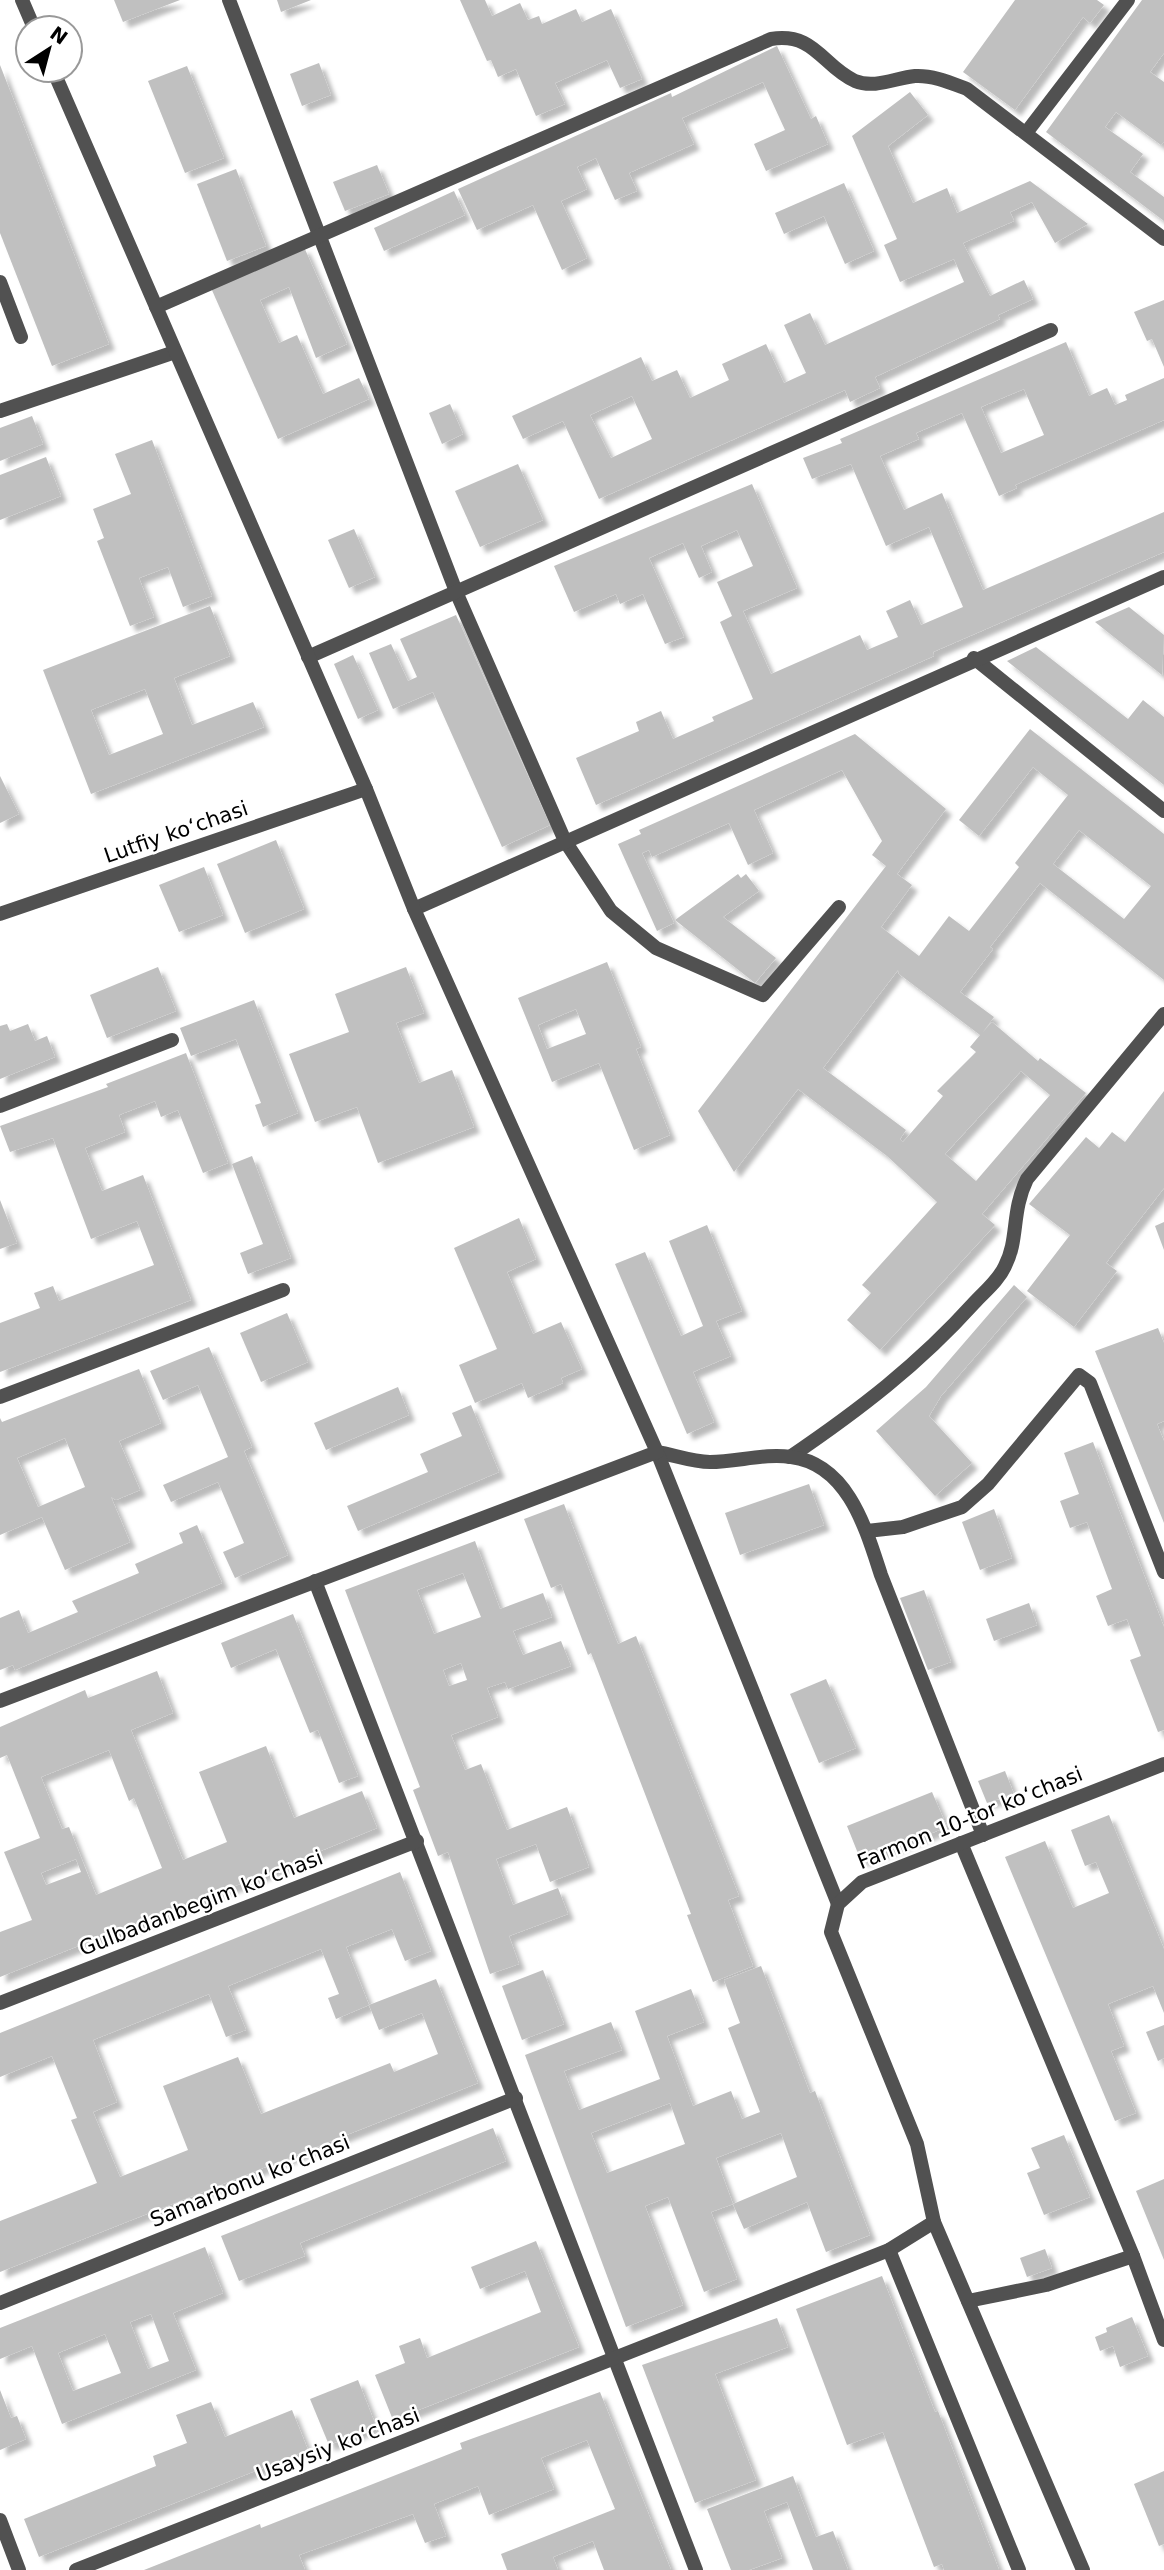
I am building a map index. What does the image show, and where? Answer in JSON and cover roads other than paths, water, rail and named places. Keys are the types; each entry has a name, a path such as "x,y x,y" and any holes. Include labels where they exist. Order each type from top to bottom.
{"street":[{"path":"229,0 457,594 565,841 611,911 656,948 764,995 839,907"},
{"path":"1026,133 1128,0"},
{"path":"156,307 771,39 782,37 812,44 858,82 882,84 916,76 943,80 967,89 1164,239"},
{"path":"59,84 366,789 414,909 657,1452 838,1904 831,1932 917,2144 934,2222 1083,2570"},
{"path":"0,282 21,337"},
{"path":"308,657 457,594 1051,330"},
{"path":"0,411 175,352"},
{"path":"414,909 1164,577"},
{"path":"974,659 1164,811"},
{"name":"Lutfiy koʻchasi","path":"0,914 366,789"},
{"path":"790,1457 868,1404 947,1333 1004,1270 1012,1250 1017,1200 1027,1179 1164,1014"},
{"path":"0,1106 172,1040"},
{"path":"0,1397 283,1290"},
{"path":"867,1531 903,1527 961,1507 988,1484 1079,1375 1090,1383 1164,1572"},
{"path":"0,1701 657,1452 708,1462 790,1457 811,1462 832,1478 852,1499 867,1531 881,1574 983,1835"},
{"path":"315,1581 696,2570"},
{"name":"Farmon 10-tor koʻchasi","path":"838,1904 862,1882 1164,1764"},
{"name":"Gulbadanbegim koʻchasi","path":"0,2003 417,1841"},
{"path":"961,1843 1133,2256 1164,2340"},
{"name":"Samarbonu koʻchasi","path":"0,2303 516,2098"},
{"name":"Usaysiy koʻchasi","path":"76,2570 889,2250 934,2222"},
{"path":"889,2250 1019,2570"},
{"path":"968,2301 1046,2285 1133,2256"},
{"path":"0,2520 19,2570"}]}
